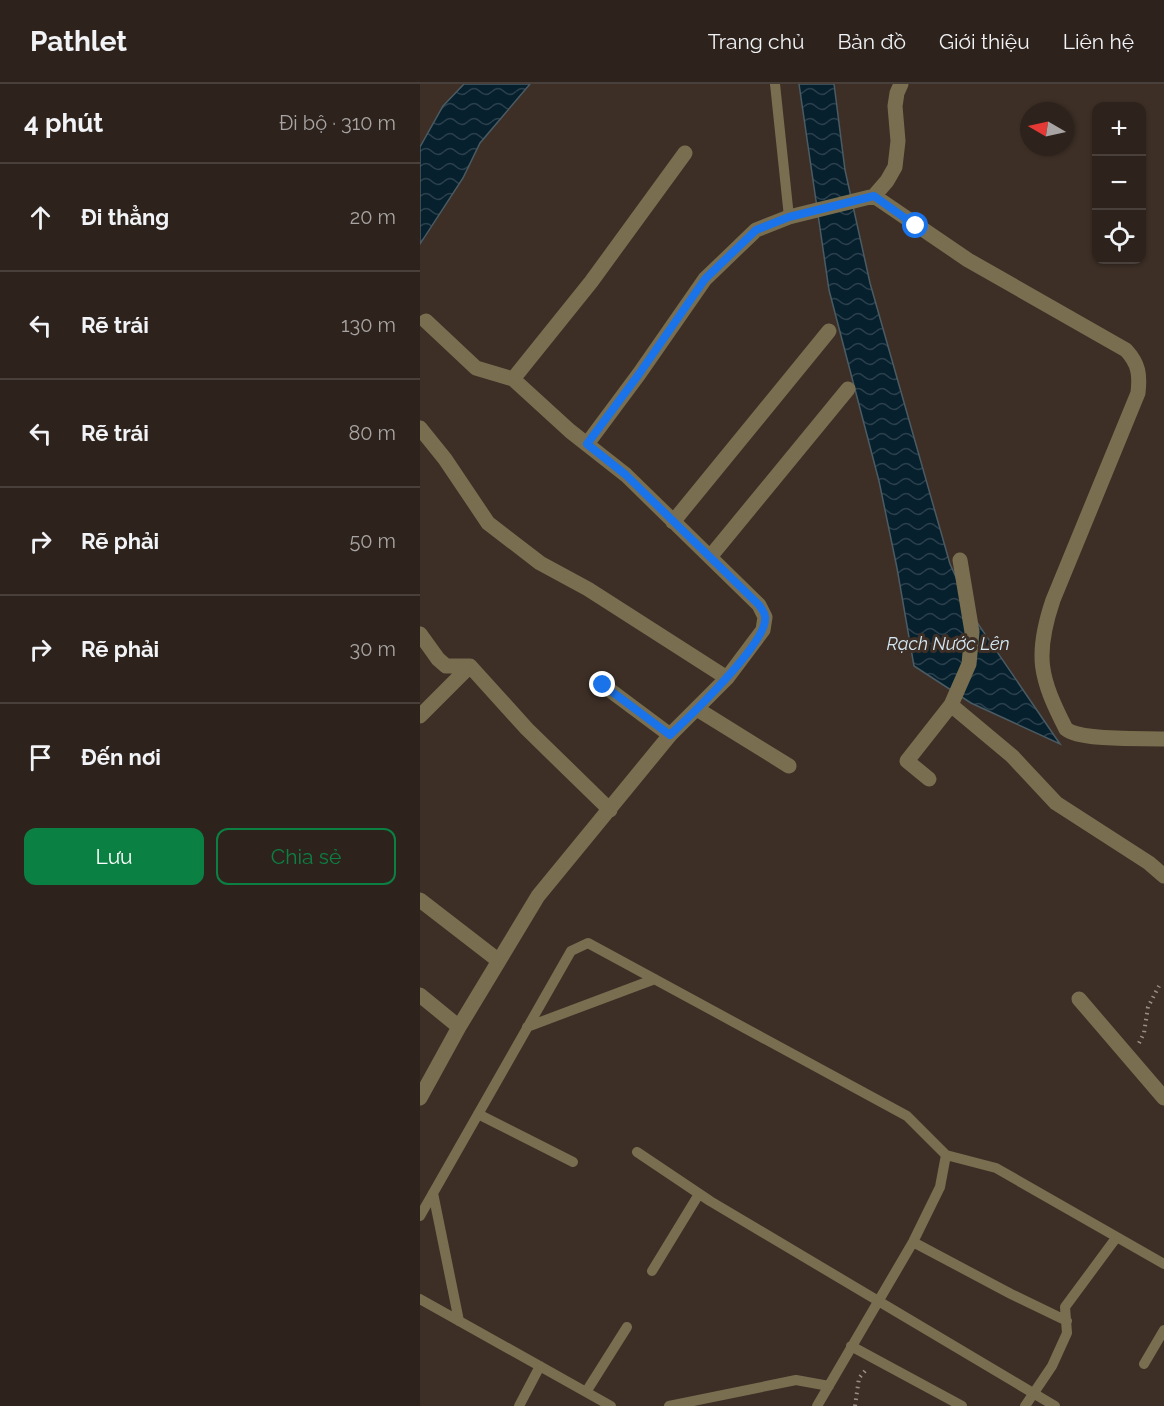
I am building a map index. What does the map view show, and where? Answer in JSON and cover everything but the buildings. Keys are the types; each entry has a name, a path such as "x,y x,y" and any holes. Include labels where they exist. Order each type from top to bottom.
{"street":[{"path":"587,444 705,279 756,230 795,215 874,196 887,182 895,167 898,141 895,106 901,84"},
{"path":"513,379 591,282 685,153"},
{"path":"874,196 968,260 1126,350 1135,360 1140,376 1138,393 1053,600 1041,654 1045,684 1066,729 1070,732 1088,736 1164,739"},
{"path":"420,1098 459,1027 538,896 670,735 727,678 763,630 765,617 759,605 626,475 513,379 476,368 426,321"},
{"path":"673,522 829,331"},
{"path":"710,557 848,389"},
{"path":"420,428 425,445 488,523 540,563 588,589 727,678"},
{"path":"929,779 907,761 951,705 969,664 972,632 960,560"},
{"path":"420,634 446,666 470,666 526,729 610,810"},
{"path":"420,716 470,666"},
{"path":"603,685 670,735"},
{"path":"951,705 1012,756 1056,803 1149,863 1164,876"},
{"path":"698,709 789,766"},
{"path":"420,900 499,961"},
{"path":"420,995 459,1027"},
{"path":"1079,999 1164,1098"}],"lane":[{"path":"775,84 795,215"},
{"path":"420,1215 571,951 588,944 908,1116 946,1155 996,1167 1164,1264"},
{"path":"527,1027 655,979"},
{"path":"478,1114 573,1162"},
{"path":"637,1152 699,1194 1055,1406"},
{"path":"817,1406 913,1242 940,1187 946,1155"},
{"path":"433,1193 459,1321"},
{"path":"652,1270 699,1194"},
{"path":"1025,1406 1052,1366 1067,1333 1065,1307 1116,1238"},
{"path":"913,1242 1067,1321"},
{"path":"420,1299 611,1406"},
{"path":"586,1392 627,1327"},
{"path":"1144,1364 1164,1329"},
{"path":"851,1346 962,1406"},
{"path":"519,1406 540,1366"},
{"path":"669,1406 796,1380 829,1386"}],"path":[{"path":"1124,1051 1135,1049 1144,1033 1148,1007 1159,986"},
{"path":"855,1406 859,1378 874,1358"}],"water":[{"path":"464,84 530,84 480,143 463,178 420,244 420,147 443,106"},
{"name":"Rạch Nước Lên","path":"799,84 834,84 845,170 870,283 950,564 976,621 1060,744 971,703 914,666 879,481 829,290"}],"route":[{"path":"603,685 670,735 727,678 763,630 765,617 759,605 626,475 587,444 705,279 756,230 774,221 874,196 916,226"}]}
